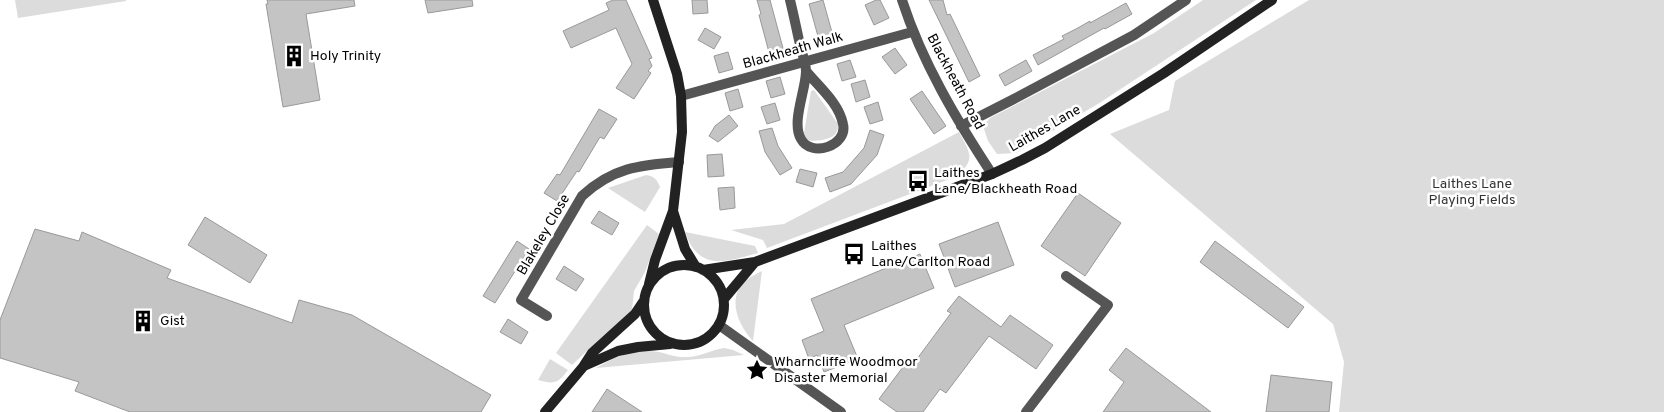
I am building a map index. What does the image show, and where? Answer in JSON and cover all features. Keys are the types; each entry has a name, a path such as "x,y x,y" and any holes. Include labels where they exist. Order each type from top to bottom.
{"main road":[{"path":"545,412 583,367 592,352 635,314 643,302 655,260 673,211 682,132 681,96 670,49 653,0"},
{"name":"Laithes Lane","path":"699,268 755,262 992,174 1045,148 1272,0"},
{"path":"583,367 618,351 638,346 693,345 704,341 713,334 719,325 723,317 724,299 722,292 714,279 699,268 685,249 673,211"},
{"name":"Laithes Lane","path":"724,299 755,262"},
{"path":"649,284 658,274 670,267 683,265 699,268"},
{"path":"643,302 647,323 653,332 670,344"}],"street":[{"path":"790,0 805,67 798,116 798,132 801,140 808,147 828,148 842,136 844,126 833,102 805,67"},
{"name":"Blackheath Road","path":"902,0 912,32 961,126 992,174"},
{"path":"961,126 1134,35 1186,0"},
{"name":"Blackheath Walk","path":"681,96 805,67 912,32"},
{"name":"Blakeley Close","path":"547,316 521,300 582,196 606,177 649,164 679,162"},
{"path":"1026,412 1108,305 1066,276"},
{"path":"719,325 841,412"}],"green space":[{"path":"15,0 126,0 126,1 18,18"},
{"path":"1203,0 1256,0 1101,102 1016,153 997,154 988,141 983,126 990,118 1154,33"},
{"name":"Laithes Lane Playing Fields","path":"1309,0 1664,0 1664,412 1339,412 1344,362 1333,324 1110,134 1169,110 1175,81"},
{"path":"814,90 838,124 834,135 827,139 814,141 807,140 804,133 811,91"},
{"path":"959,132 968,151 969,161 955,177 767,248 763,240 731,230 784,224"},
{"path":"646,175 655,178 660,187 645,212 608,188"},
{"path":"647,225 659,234 645,272 634,291 632,310 623,321 603,336 572,365 556,353"},
{"path":"685,232 755,246 758,253 724,261 706,259 691,245"},
{"path":"762,271 753,341 739,320 735,304 736,296 739,288 745,281"},
{"path":"724,348 744,355 596,368 611,360 634,352 651,351 686,357"},
{"path":"550,359 568,370 556,382 538,380"}],"building":[{"name":"Holy Trinity","path":"267,0 354,0 355,6 306,14 320,100 283,107 266,4 268,4"},
{"path":"425,0 472,0 473,6 428,13"},
{"path":"613,0 626,0 652,58 649,59 652,66 648,71 651,73 634,99 616,88 632,64 616,28 571,48 563,31 609,10 606,3"},
{"path":"692,0 707,0 708,13 693,14"},
{"path":"757,0 770,0 784,52 770,56"},
{"path":"823,0 835,43 821,47 809,4"},
{"path":"880,0 889,18 874,25 865,5"},
{"path":"929,0 943,0 947,15 950,14 980,76 969,82"},
{"path":"1126,3 1132,14 1038,65 1033,55 1064,39 1062,36"},
{"path":"705,28 721,37 714,49 698,40"},
{"path":"895,48 907,65 895,74 882,57"},
{"path":"728,52 733,69 719,73 714,56"},
{"path":"850,60 856,77 842,81 837,64"},
{"path":"1026,60 1032,71 1005,86 999,75"},
{"path":"780,77 785,94 771,98 766,81"},
{"path":"865,80 870,97 856,102 851,84"},
{"path":"738,89 743,107 730,111 725,93"},
{"path":"922,91 946,126 934,134 910,99"},
{"path":"878,102 883,120 870,124 864,107"},
{"path":"775,103 780,120 767,124 761,107"},
{"path":"599,109 617,119 604,139 600,137 579,172 577,171 557,201 544,193 557,174 560,175"},
{"path":"729,115 738,126 718,142 709,136 715,126"},
{"path":"772,128 778,146 792,168 780,175 765,152 759,131"},
{"path":"870,130 884,135 877,155 851,184 830,192 825,178 843,172 864,148"},
{"path":"722,154 724,176 708,177 707,155"},
{"path":"800,169 817,173 813,187 796,182"},
{"path":"734,187 735,208 720,210 718,188"},
{"path":"1078,193 1121,223 1085,276 1041,246"},
{"path":"599,211 619,223 612,235 591,223"},
{"path":"205,217 267,255 250,283 188,245"},
{"path":"998,222 1014,265 955,287 939,244"},
{"name":"Gist","path":"35,229 79,241 82,232 171,270 167,278 292,323 299,300 352,315 491,395 481,412 130,412 75,391 79,382 0,358 0,320"},
{"path":"517,241 529,249 495,303 483,296"},
{"path":"1215,241 1304,307 1288,328 1200,262"},
{"path":"920,254 934,288 844,325 858,359 824,372 817,355 809,359 802,340 824,331 811,299"},
{"path":"564,266 584,279 576,291 556,279"},
{"path":"959,296 1001,327 1010,315 1053,345 1036,369 989,336 946,393 940,389 923,412 897,412 879,399 906,363 911,367 951,313 947,311"},
{"path":"508,319 528,332 521,344 500,332"},
{"path":"1126,348 1211,412 1103,412 1124,382 1109,370"},
{"path":"1271,375 1332,382 1329,412 1266,412"},
{"path":"607,389 642,412 592,412"}],"place":[{"name":"Holy Trinity","path":"294,56"},
{"name":"Laithes Lane/Blackheath Road","path":"918,181"},
{"name":"Laithes Lane/Carlton Road","path":"854,254"},
{"name":"Gist","path":"143,321"},
{"name":"Wharncliffe Woodmoor Disaster Memorial","path":"757,370"}]}
